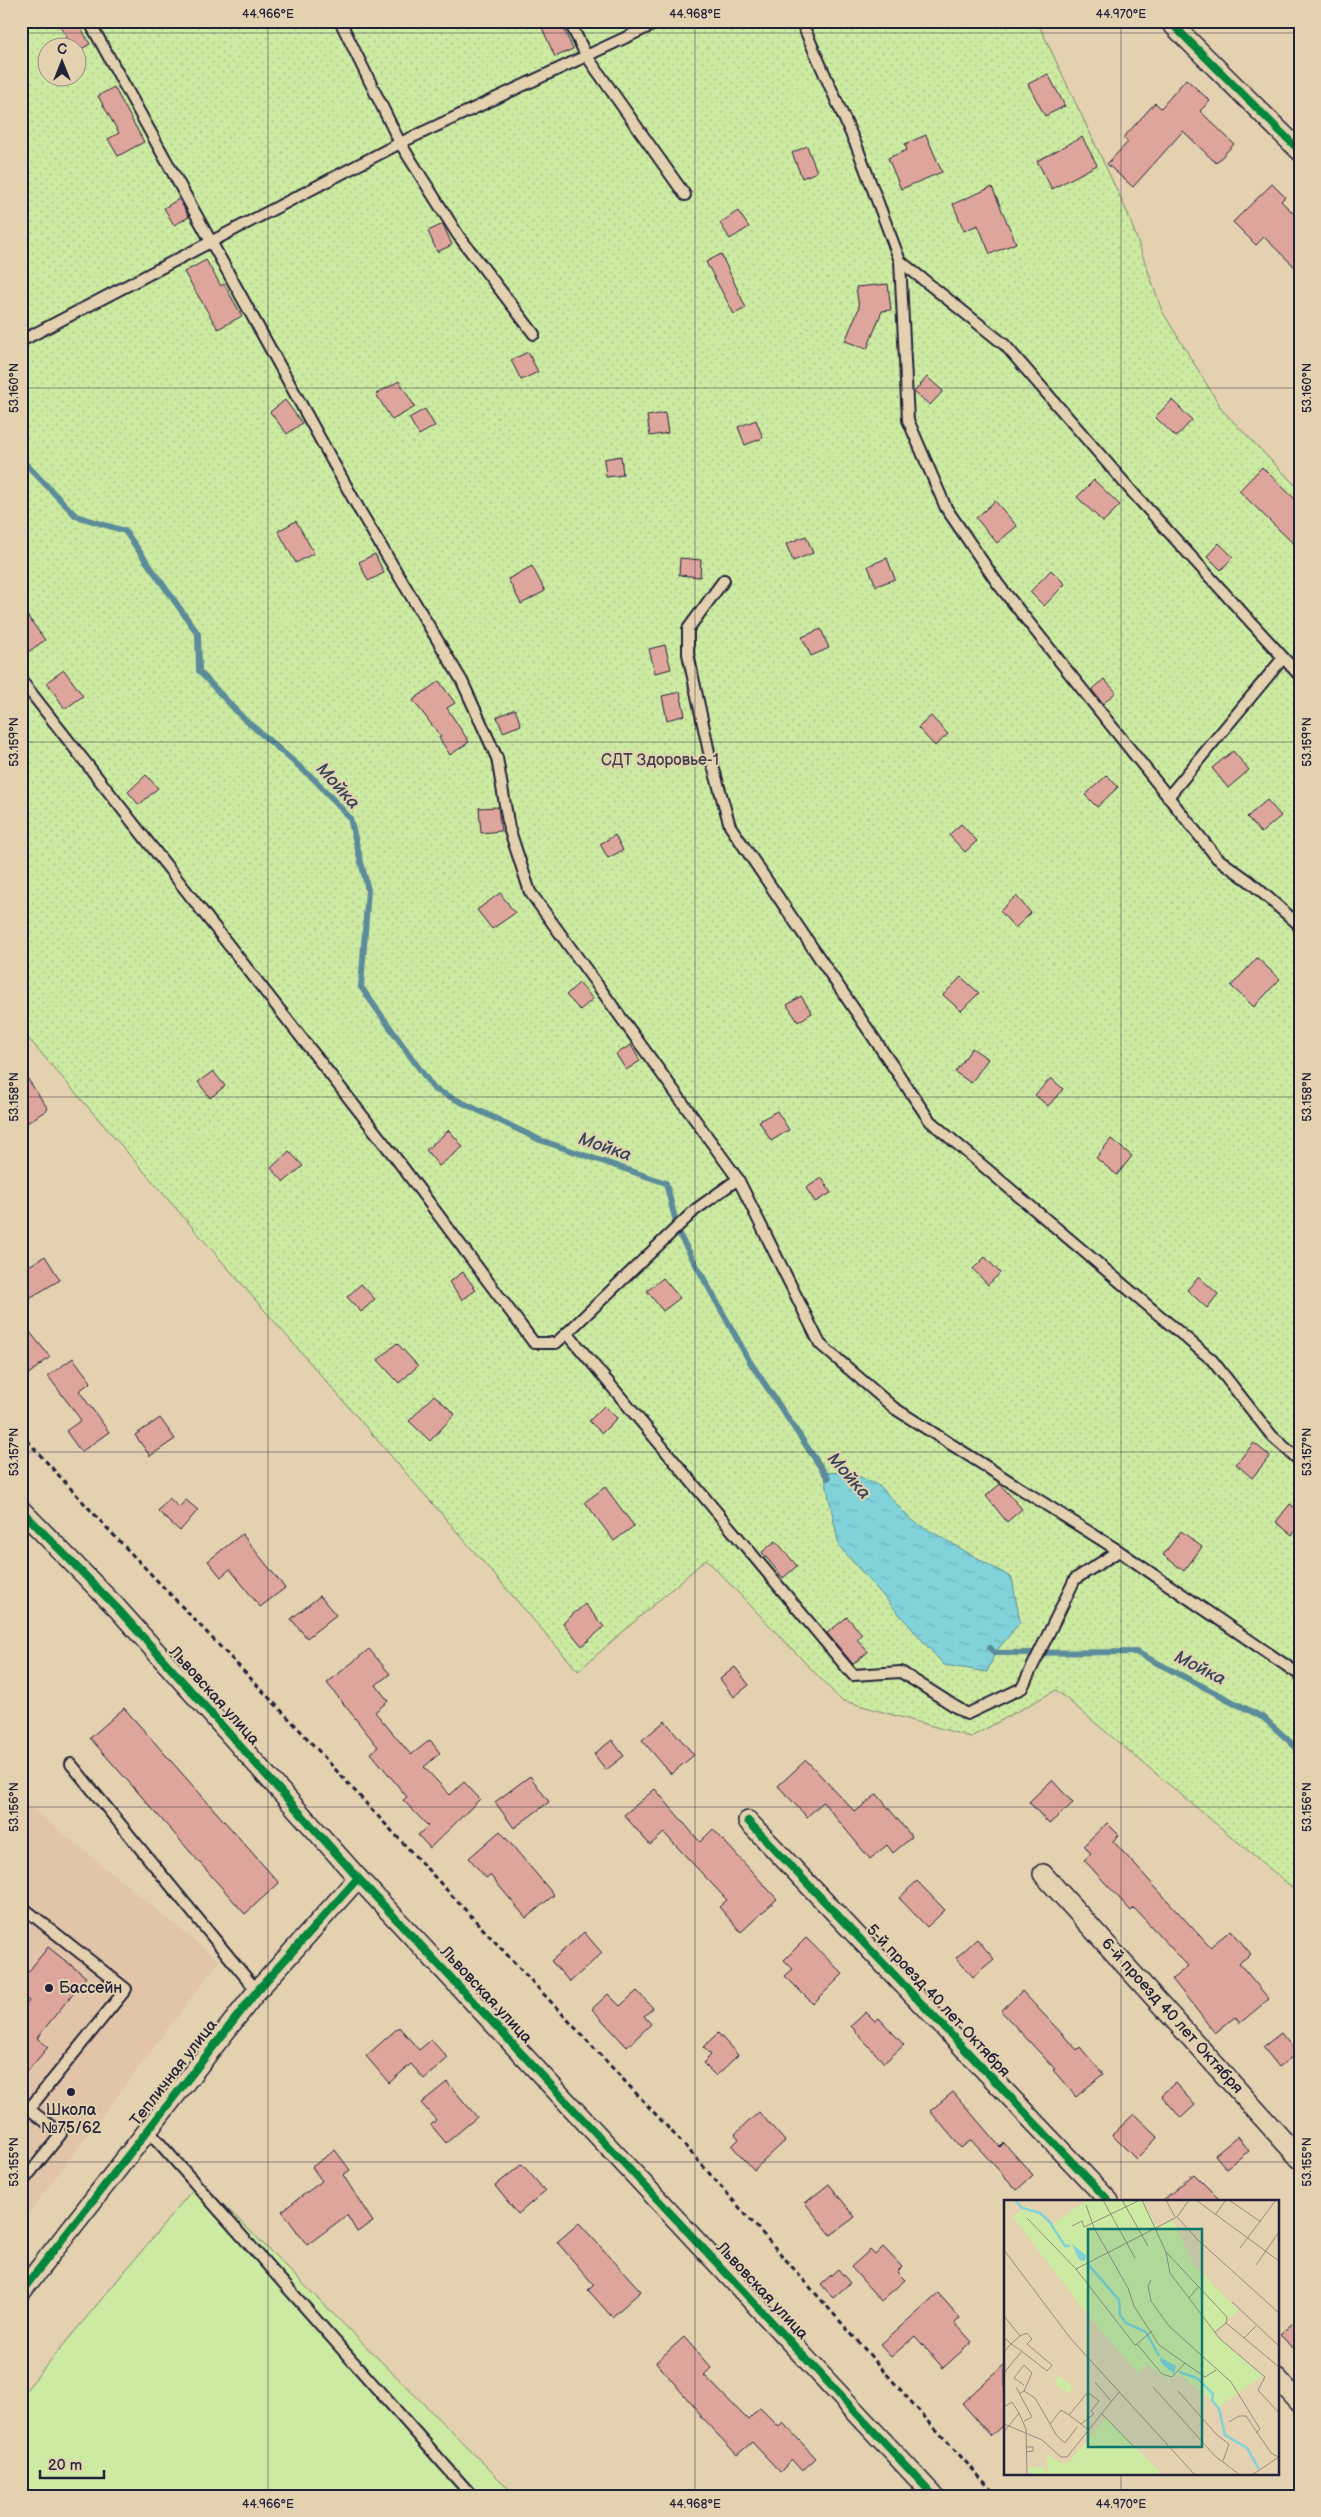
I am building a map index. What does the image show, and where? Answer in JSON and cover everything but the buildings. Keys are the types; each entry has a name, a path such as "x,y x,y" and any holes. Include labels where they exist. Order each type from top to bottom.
{"street":[{"path":"1169,21 1300,151"},
{"name":"Львовская улица","path":"21,1510 117,1608 358,1878 934,2496"},
{"name":"5-й проезд 40 лет Октября","path":"748,1821 1108,2200"},
{"name":"6-й проезд 40 лет Октября","path":"1043,1874 1300,2158"},
{"name":"Тепличная улица","path":"21,2292 256,1990 358,1878"},
{"path":"1278,2379 1300,2403"}],"lane":[{"path":"89,21 360,512 462,681 497,758 509,828 530,892 738,1179 820,1344 894,1408 1119,1551 1300,1675"},
{"path":"340,21 400,143 458,235 534,334"},
{"path":"568,21 586,55 684,195"},
{"path":"21,341 212,243 400,143 661,21"},
{"path":"801,21 857,148 900,261 900,312 908,420 946,508 998,584 1217,858 1249,881 1296,923 1300,929"},
{"path":"900,261 1005,345 1135,495 1300,676"},
{"path":"724,580 688,629 688,654 709,752 730,826 930,1121 1212,1360 1272,1436 1300,1461"},
{"path":"1168,797 1283,658"},
{"path":"21,680 398,1161 534,1343 556,1343 694,1210 738,1179"},
{"path":"567,1333 853,1675 900,1672 967,1714 1022,1688 1075,1579 1119,1551"},
{"path":"71,1764 256,1990"},
{"path":"21,1906 126,1989 29,2109 61,2134 21,2184"},
{"path":"147,2129 472,2496"}],"path":[{"path":"21,1434 105,1526 297,1727 362,1800 681,2141 921,2413 997,2496"}],"shaded area":[{"name":"Школа №75/62","path":"21,1799 219,1961 21,2223"}],"green space":[{"name":"СДТ Здоровье-1","path":"21,21 1037,21 1128,214 1162,311 1223,411 1300,490 1300,1894 1056,1690 971,1737 841,1700 706,1559 578,1671 21,1030"},
{"path":"200,2181 516,2496 21,2496 21,2396"}],"water":[{"path":"850,1472 881,1487 911,1520 1012,1578 1020,1622 995,1653 987,1672 944,1665 839,1546 824,1473"}],"waterway":[{"name":"Мойка","path":"21,459 76,516 125,531 198,634 199,671 243,718 315,780 350,818 368,890 361,987 434,1089 540,1140 666,1183 679,1234 750,1362 828,1478"},
{"name":"Мойка","path":"990,1648 995,1653 1136,1652 1264,1718 1300,1751"}],"cycle path":[{"path":"1169,21 1300,151"},
{"path":"21,1510 117,1608 358,1878 934,2496"},
{"path":"748,1821 1108,2200"},
{"path":"21,2292 257,1991 358,1878"}],"place":[{"name":"Бассейн","path":"49,1988"},
{"name":"Школа №75/62","path":"71,2092"}]}
